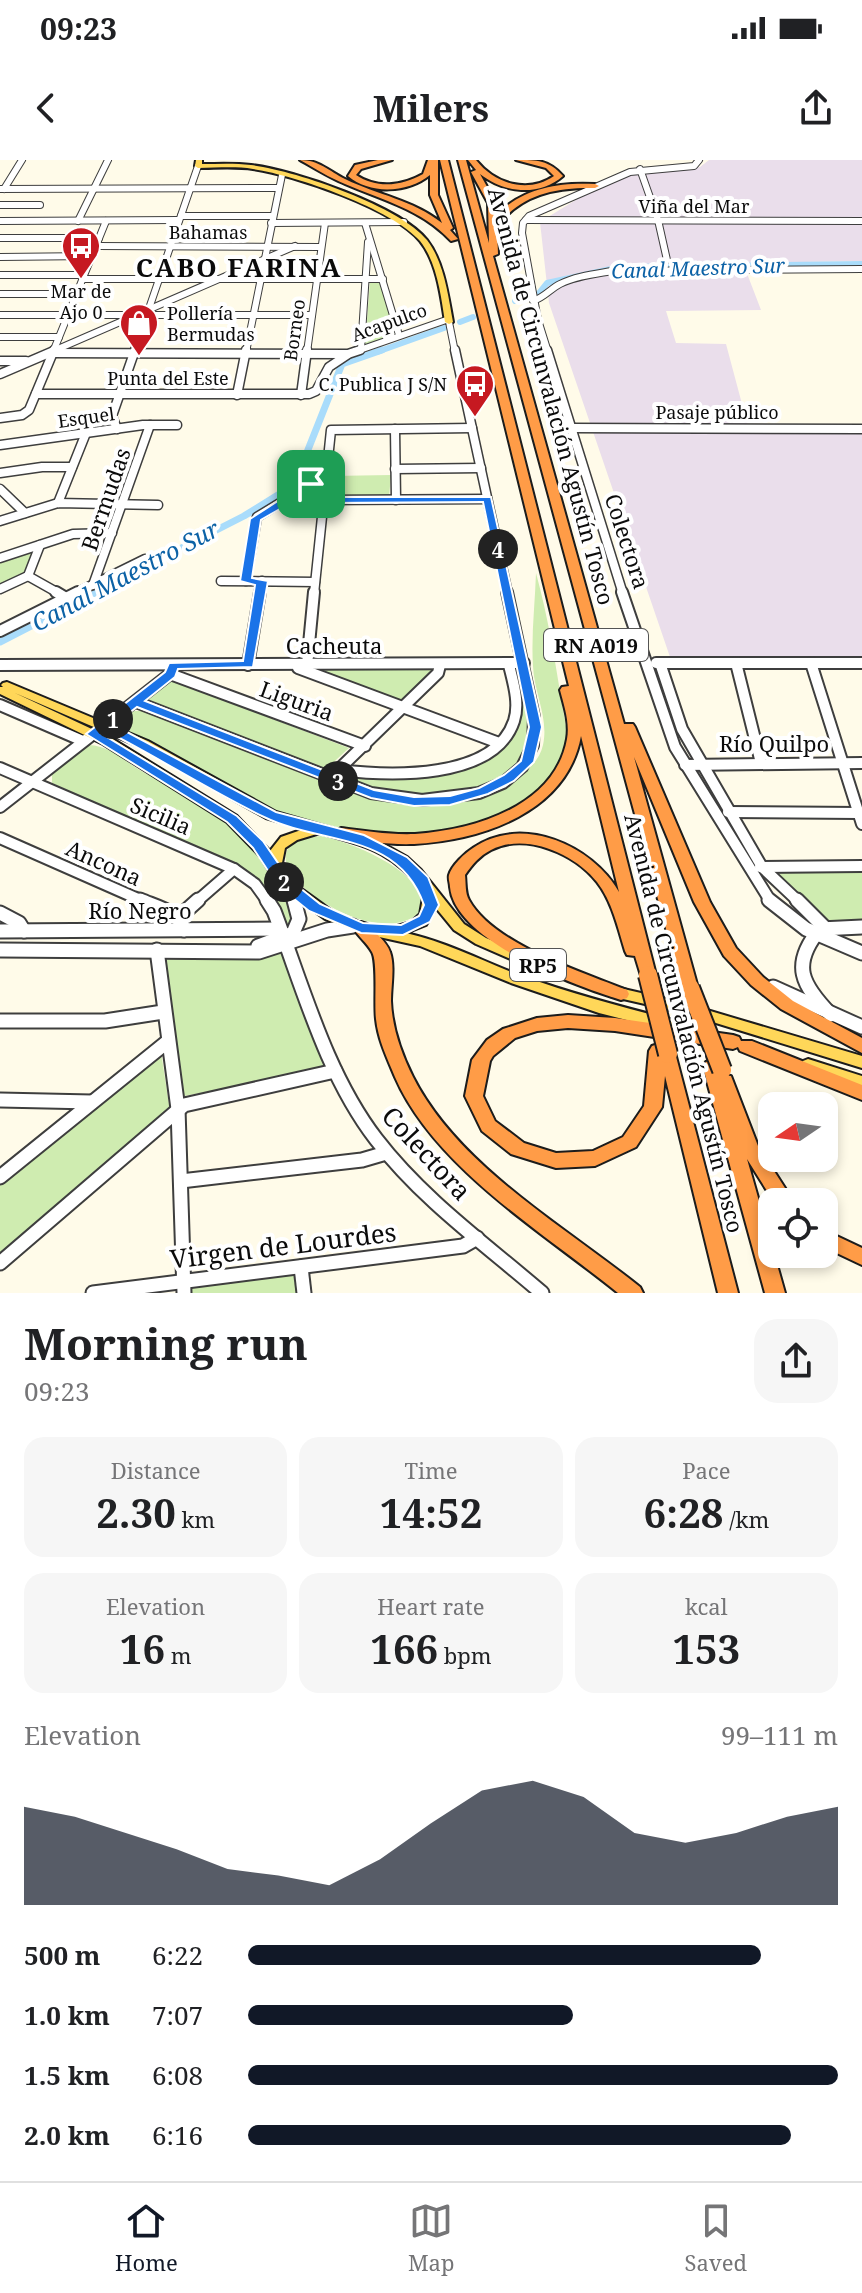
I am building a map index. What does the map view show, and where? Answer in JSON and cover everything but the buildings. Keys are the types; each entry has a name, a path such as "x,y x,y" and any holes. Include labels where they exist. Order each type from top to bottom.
{"highway":[{"path":"304,160 318,164 349,183 418,209 439,223 454,239"},
{"path":"388,160 358,167 352,176 373,185 404,185 426,175 433,160"},
{"path":"433,160 434,195 477,293"},
{"name":"Avenida de Circunvalación Agustín Tosco","path":"444,160 568,654 644,974 658,1014 663,1052 728,1293"},
{"name":"Avenida de Circunvalación Agustín Tosco","path":"462,160 690,988 717,1069 775,1293"},
{"path":"471,160 492,203 494,278"},
{"path":"471,160 484,176 503,184 537,186 559,176 549,166 520,160"},
{"path":"493,227 505,210 530,196 557,186 595,186"},
{"path":"570,551 586,582 642,766 702,902 738,961 787,1005 862,1046"},
{"path":"339,832 399,840 444,836 496,821 537,798 565,766 574,740 567,688 568,654"},
{"path":"621,994 532,956 473,920 456,893 457,875 466,860 493,844 517,839 546,842 575,853 588,862 609,887 644,974"},
{"path":"361,928 382,952 381,1003 394,1054 412,1092 429,1115 495,1187 633,1293"},
{"name":"Avenida de Circunvalación Agustín Tosco","path":"663,1052 649,1120 629,1144 603,1157 564,1162 524,1153 499,1138 487,1126 475,1099 475,1076 483,1057 500,1039 531,1026 587,1022 740,1044 862,1093"},
{"path":"717,1069 750,1148 775,1188"},
{"path":"838,1245 862,1257"}],"main road":[{"path":"218,160 282,175 375,207 404,222 426,245 449,321"},
{"path":"199,163 232,162"},
{"path":"0,682 105,725 175,760 271,815 339,832 394,855 422,880 431,905 425,919 403,930 361,928 315,907 281,880 258,844 232,819 0,690"},
{"path":"281,880 275,856 286,839 302,833 339,832"},
{"name":"RP5","path":"422,880 446,914 469,934 529,962 621,994 680,1007 730,1027 862,1065"},
{"name":"RP5","path":"361,928 423,942 516,979 604,1009 740,1044 862,1084"}],"street":[{"path":"2,189 22,160"},
{"path":"78,221 108,160"},
{"path":"526,220 542,208 640,169 694,166 699,160"},
{"name":"Bermudas","path":"117,429 112,416 199,163"},
{"path":"640,169 658,220 667,260"},
{"path":"237,395 282,175"},
{"path":"2,189 279,188"},
{"path":"31,221 49,189"},
{"path":"0,205 40,205"},
{"path":"0,221 180,218 325,223 404,222"},
{"name":"Viña del Mar","path":"526,220 862,221"},
{"name":"Colectora","path":"526,220 522,233 533,301 663,721 685,765 746,867 775,907 820,931"},
{"path":"0,418 22,415 29,410 106,221"},
{"name":"Borneo","path":"301,395 325,223"},
{"path":"365,223 371,255 383,279 399,335"},
{"name":"Bahamas","path":"0,238 170,246 321,247"},
{"path":"0,374 145,314 295,246"},
{"path":"361,349 364,279 371,255"},
{"path":"0,257 92,256"},
{"path":"533,301 549,295 556,286 569,280 612,271 862,269"},
{"path":"0,275 383,279"},
{"path":"0,294 77,294"},
{"path":"0,315 68,315"},
{"path":"95,315 312,315"},
{"path":"136,702 381,796 414,801 463,798 502,783 528,762 536,727 449,321"},
{"name":"Acapulco","path":"52,353 348,354 449,321"},
{"path":"0,337 59,337"},
{"path":"301,395 316,391 329,367 348,354"},
{"path":"0,361 31,361"},
{"name":"Punta del Este","path":"36,394 301,395"},
{"name":"Bermudas","path":"93,585 150,425"},
{"name":"Esquel","path":"0,445 150,425 177,425"},
{"path":"307,665 331,430 472,428"},
{"name":"Pasaje público","path":"571,428 862,429"},
{"path":"395,429 396,500"},
{"path":"58,503 86,433"},
{"path":"25,513 0,487 4,472 72,467"},
{"path":"395,469 481,468"},
{"path":"246,581 257,517 293,497 307,485 324,484"},
{"path":"323,500 487,499"},
{"path":"0,521 58,503 158,505"},
{"path":"0,558 73,534 112,533"},
{"path":"0,589 28,576 40,545"},
{"path":"0,631 145,559"},
{"path":"28,576 66,598"},
{"path":"221,581 315,582"},
{"path":"248,665 262,581"},
{"path":"644,662 862,663"},
{"name":"Cacheuta","path":"0,665 172,670 248,665 524,663"},
{"path":"660,663 677,718 762,867 820,931 862,953"},
{"path":"736,663 761,763"},
{"path":"714,813 860,819 811,663"},
{"path":"293,665 499,743"},
{"path":"329,777 405,708 438,673 440,665"},
{"path":"339,770 374,773 443,770 476,759 499,743 516,715 509,665"},
{"path":"0,807 136,702 172,670"},
{"name":"Liguria","path":"172,670 365,746"},
{"path":"0,705 88,737"},
{"name":"Río Quilpo","path":"685,765 862,763"},
{"name":"Sicilia","path":"0,768 234,869 262,891 283,939"},
{"name":"Ancona","path":"0,838 181,924"},
{"path":"746,867 862,866"},
{"path":"181,924 234,869"},
{"path":"281,880 301,913 296,931 283,939"},
{"path":"0,913 19,923 24,931"},
{"name":"Río Negro","path":"0,931 181,924 283,939"},
{"path":"820,931 862,927"},
{"path":"283,939 323,929 361,928"},
{"path":"820,931 801,962 800,970 806,987 831,1015"},
{"name":"Colectora","path":"283,939 335,1071 386,1153 418,1187 542,1293"},
{"name":"Río Negro","path":"0,950 220,949 259,952 283,939"},
{"path":"157,950 178,1109 184,1287"},
{"path":"738,961 784,993 862,1027"},
{"path":"0,1021 105,1021 163,1012"},
{"path":"0,1177 167,1042"},
{"path":"0,1263 178,1109 190,1103 335,1071"},
{"path":"0,1100 92,1102"},
{"path":"181,1181 362,1160 386,1153"},
{"name":"Virgen de Lourdes","path":"93,1293 184,1287 301,1267 463,1246 477,1238"},
{"path":"301,1267 304,1293"}],"shaded area":[{"path":"709,160 862,160 862,261 743,263 761,310 666,311 676,343 726,344 750,434 862,433 862,659 670,657 549,303 540,222 587,193 639,171 700,167"}],"green space":[{"path":"370,281 380,281 395,334 365,346"},
{"path":"391,475 389,497 330,495 331,476"},
{"path":"34,550 23,575 0,586 0,560"},
{"path":"536,573 554,655 566,725 566,746 558,765 537,790 511,809 483,822 452,831 419,835 351,831 318,824 241,795 125,730 121,722 132,711 154,711 375,798 394,802 451,803 488,794 526,771 538,758 543,745 543,715 534,676 533,655"},
{"path":"314,667 432,668 435,672 401,704 311,671"},
{"path":"512,670 520,670 529,716 529,743 518,766 499,782 474,791 446,795 416,794 360,784 339,776 343,772 421,776 462,770 480,763 498,750 520,719"},
{"path":"168,679 349,748 323,772 144,699"},
{"path":"88,745 108,750 161,779 234,827 252,844 265,862 274,884 296,908 291,926 282,923 267,889 253,874 52,783 52,772"},
{"path":"321,836 368,852 402,873 421,898 420,912 397,923 369,922 339,911 313,895 293,876 286,858 293,844"},
{"path":"862,871 862,921 826,921 775,872"},
{"path":"282,952 325,1069 179,1097 165,959"},
{"path":"161,1052 170,1111 0,1254 0,1182"},
{"path":"297,1274 299,1293 190,1293 190,1285"}],"waterway":[{"name":"Canal Maestro Sur","path":"539,293 547,283 620,267 862,264"},
{"name":"Canal Maestro Sur","path":"515,301 527,297"},
{"name":"Canal Maestro Sur","path":"460,322 473,317"},
{"name":"Canal Maestro Sur","path":"377,352 444,328"},
{"name":"Canal Maestro Sur","path":"91,594 244,516 294,485 342,364 382,350"},
{"name":"Canal Maestro Sur","path":"0,641 95,592"}],"place":[{"name":"Mar de Ajo 0","path":"81,280"},
{"name":"Pollería Bermudas","path":"139,357"},
{"name":"C. Publica J S/N","path":"475,418"}],"district":[{"name":"CABO FARINA","path":"239,267"}],"route":[{"path":"311,484 256,519 246,581 262,581 248,665 174,665 170,674 105,725 144,744 175,760 271,815 359,839 402,860 422,880 431,905 425,919 403,930 361,928 342,922 315,907 283,882 258,844 232,819 93,734 136,702 371,793 414,801 463,798 495,787 522,769 533,751 536,727 487,499 323,500 324,484 311,484"}]}
